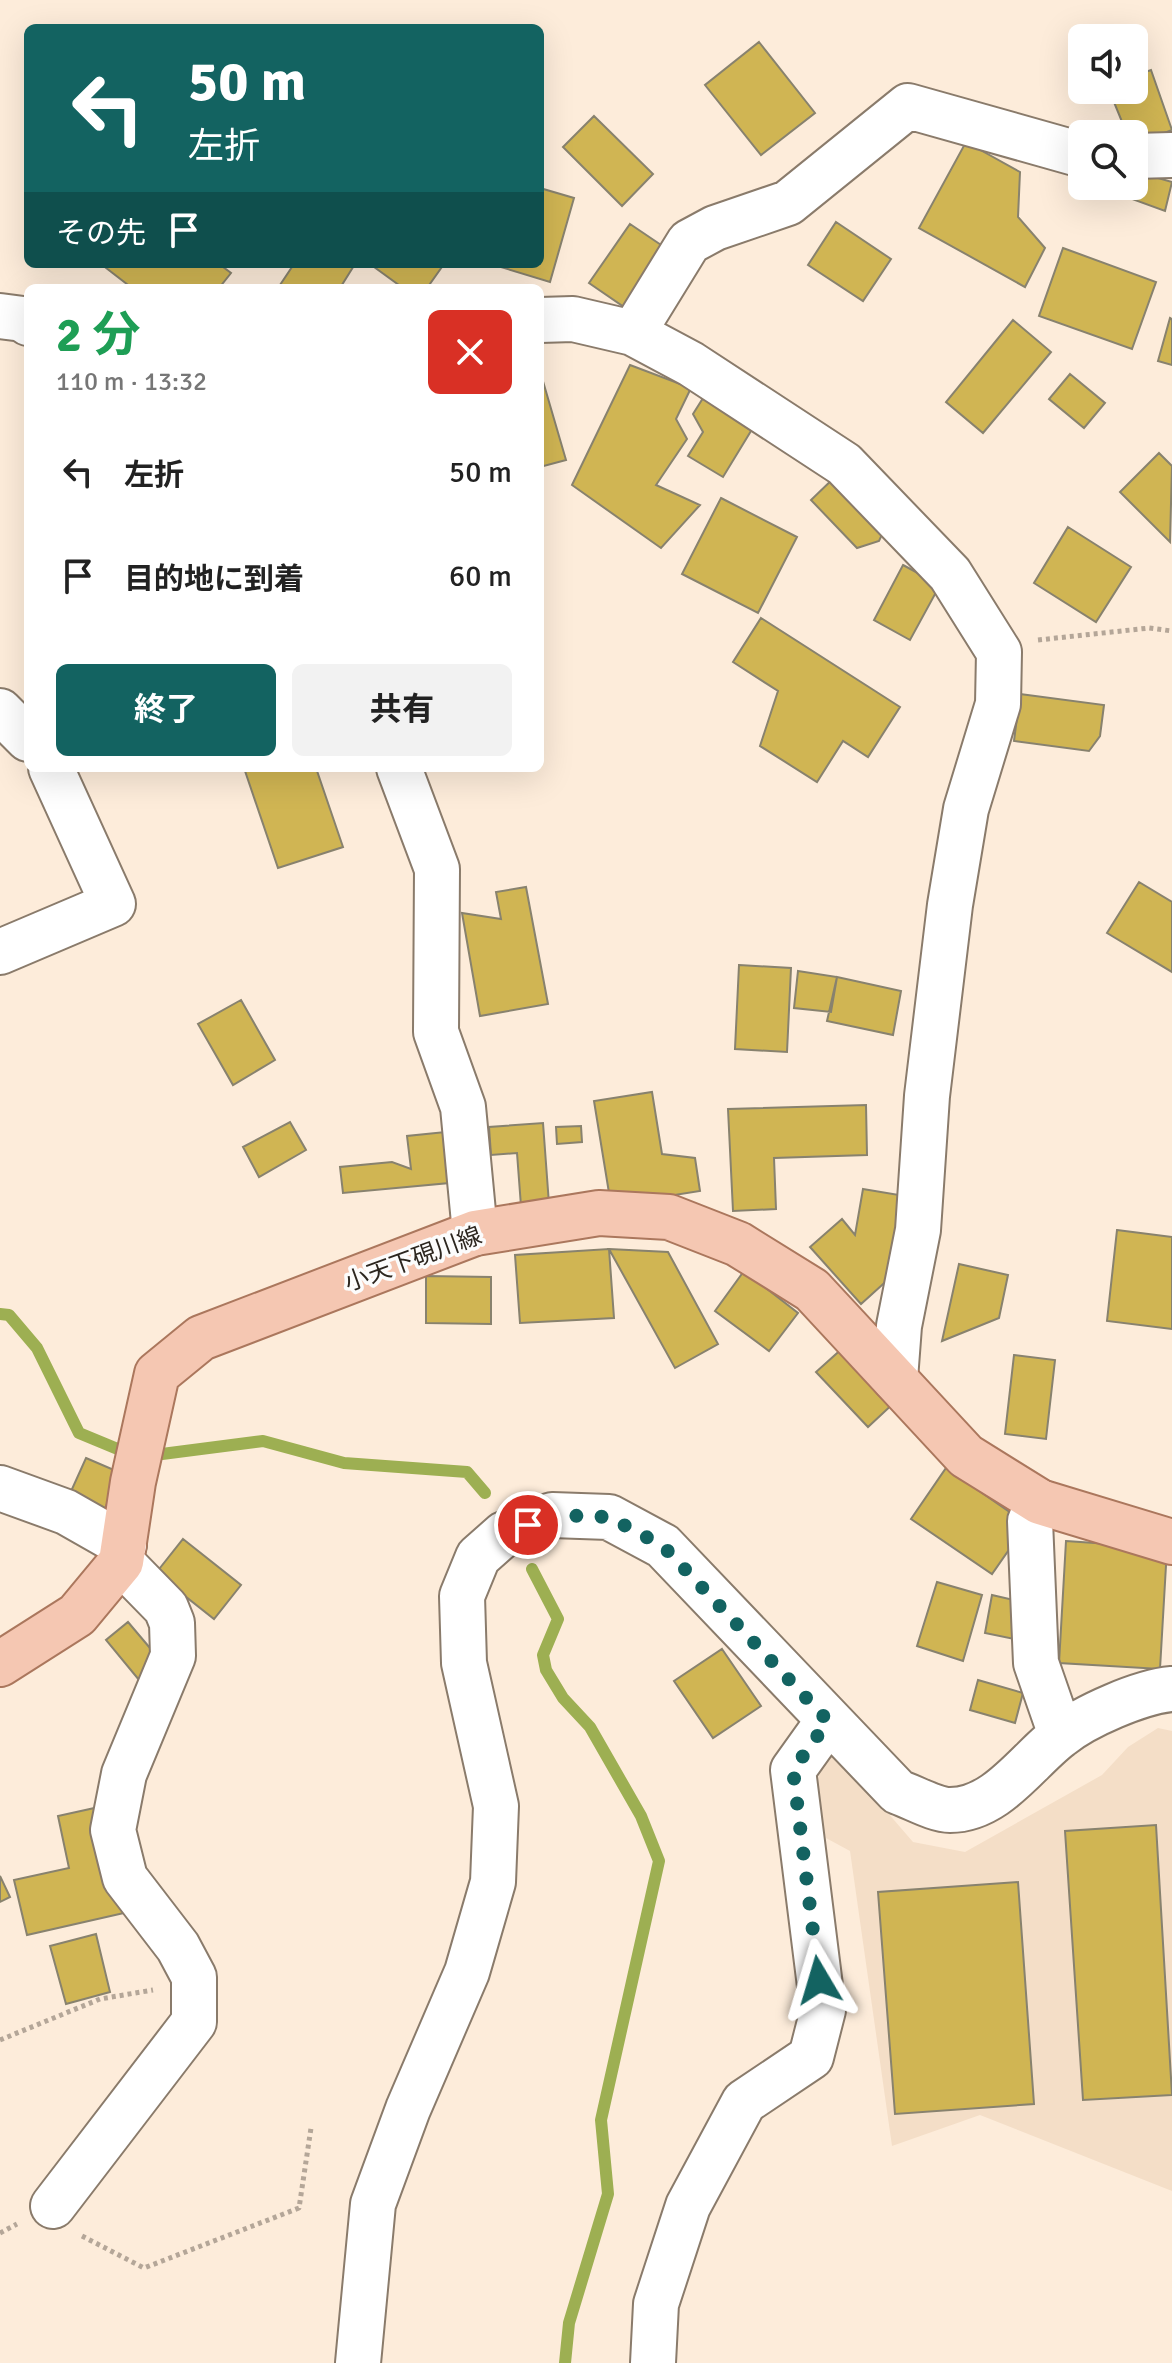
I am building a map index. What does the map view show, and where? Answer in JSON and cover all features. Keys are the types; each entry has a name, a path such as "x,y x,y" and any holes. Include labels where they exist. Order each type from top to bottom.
{"main road":[{"name":"小天下硯川線","path":"122,1553 133,1482 157,1374 201,1338 475,1233 599,1213 669,1217 738,1244 812,1290 966,1456 1040,1502 1172,1542"},
{"path":"0,1664 77,1615 122,1553"}],"street":[{"path":"633,333 689,242 715,228 788,203 908,106 1068,151"},
{"path":"1148,156 1172,155"},
{"path":"0,316 24,320"},
{"path":"544,320 573,319 633,333 691,364 844,464 950,574 999,652 998,704 966,809 950,905 927,1096 918,1230 899,1326 895,1379"},
{"path":"0,711 24,735"},
{"path":"0,952 113,904 53,772"},
{"path":"401,772 437,869 436,1032 463,1107 475,1233"},
{"path":"0,1488 66,1512 122,1553 166,1608 172,1623 173,1656 124,1774 113,1830 125,1878 178,1947 194,1977 194,2022 53,2206"},
{"path":"1040,1502 1030,1521 1036,1663 1061,1735"},
{"path":"358,2363 373,2204 408,2109 467,1972 493,1882 496,1806 464,1663 462,1596 478,1557 504,1534 552,1515 609,1517 663,1546 898,1792 949,1810 979,1803 1022,1774 1061,1735 1118,1705 1172,1689"},
{"path":"653,2363 656,2304 688,2206 744,2102 811,2057 823,2010 793,1770 828,1721"}],"path":[{"path":"999,652 1022,641 1149,628 1172,631"},
{"path":"0,2040 100,1999 194,1987"},
{"path":"53,2206 82,2236 144,2268 299,2208 311,2128"}],"shaded area":[{"path":"1158,1728 1172,1731 1172,2191 980,2115 892,2146 850,1851 826,1838 814,1795 823,1758 837,1754 913,1842 965,1852 1102,1775 1128,1747"}],"building":[{"path":"759,42 815,113 761,155 705,85"},
{"path":"1151,70 1172,130 1148,139 1148,120 1121,120 1115,104 1148,104 1148,71"},
{"path":"594,116 653,174 622,206 563,147"},
{"path":"966,142 1020,172 1018,217 1045,248 1025,287 919,228"},
{"path":"1148,175 1172,182 1165,211 1135,200 1148,200"},
{"path":"544,189 574,198 550,282 504,268 544,268"},
{"path":"836,222 891,259 863,301 808,265"},
{"path":"630,224 667,249 627,309 589,283"},
{"path":"1063,248 1156,282 1132,349 1039,316"},
{"path":"106,268 224,268 231,273 222,284 127,284"},
{"path":"291,268 352,268 342,284 281,284"},
{"path":"376,268 441,268 430,284 398,284"},
{"path":"1172,319 1172,365 1158,361"},
{"path":"1013,320 1051,352 983,433 946,402"},
{"path":"630,365 691,388 676,419 687,439 656,485 700,505 661,548 572,485"},
{"path":"1070,374 1105,403 1084,428 1049,399"},
{"path":"544,385 566,460 544,466"},
{"path":"705,395 754,426 723,477 688,456 703,432 693,414"},
{"path":"1159,453 1172,466 1170,542 1120,492"},
{"path":"838,474 886,526 879,541 857,548 811,500"},
{"path":"721,498 797,537 758,613 682,574"},
{"path":"1068,527 1131,567 1096,622 1034,583"},
{"path":"903,565 940,585 910,640 874,620"},
{"path":"761,618 900,707 868,757 843,741 817,782 760,746 778,691 733,662"},
{"path":"1020,694 1104,705 1100,736 1089,751 1014,741"},
{"path":"245,772 317,772 343,847 278,868"},
{"path":"1139,882 1172,902 1172,972 1107,933"},
{"path":"526,887 548,1004 480,1016 462,913 501,919 496,892"},
{"path":"739,965 791,968 787,1052 735,1049"},
{"path":"798,971 837,977 831,1012 794,1008"},
{"path":"837,977 901,991 893,1035 827,1021"},
{"path":"241,1000 275,1060 233,1085 198,1024"},
{"path":"652,1092 662,1154 695,1158 700,1191 611,1205 594,1101"},
{"path":"866,1105 867,1155 774,1158 776,1209 733,1211 728,1109"},
{"path":"290,1122 306,1150 259,1177 243,1147"},
{"path":"543,1123 549,1204 521,1206 517,1153 491,1155 489,1127"},
{"path":"581,1126 582,1142 557,1144 556,1127"},
{"path":"455,1131 460,1182 343,1193 340,1167 392,1162 411,1169 407,1136"},
{"path":"863,1189 905,1196 892,1276 861,1304 810,1247 842,1219 855,1235"},
{"path":"1117,1230 1172,1237 1172,1329 1107,1321"},
{"path":"609,1249 614,1318 520,1323 515,1255"},
{"path":"609,1249 668,1252 718,1344 675,1368"},
{"path":"959,1264 1008,1275 999,1318 942,1341"},
{"path":"744,1271 798,1313 769,1351 715,1311"},
{"path":"426,1276 491,1277 491,1324 426,1323"},
{"path":"845,1346 896,1401 868,1427 816,1372"},
{"path":"1014,1355 1055,1360 1046,1439 1005,1434"},
{"path":"86,1458 121,1473 103,1513 68,1498"},
{"path":"946,1468 1027,1524 992,1574 911,1519"},
{"path":"183,1539 241,1585 214,1619 156,1573"},
{"path":"1066,1541 1167,1548 1160,1669 1059,1663"},
{"path":"937,1582 982,1595 963,1661 917,1646"},
{"path":"992,1595 1027,1603 1019,1640 985,1633"},
{"path":"128,1622 166,1667 144,1686 106,1640"},
{"path":"722,1649 761,1706 713,1738 674,1681"},
{"path":"978,1680 1023,1693 1015,1723 970,1710"},
{"path":"99,1807 124,1913 27,1935 14,1880 69,1868 58,1816"},
{"path":"1156,1825 1172,2095 1083,2100 1065,1831"},
{"path":"0,1876 10,1897 0,1902"},
{"path":"1018,1882 1034,2104 895,2114 878,1892"},
{"path":"96,1934 110,1992 66,2004 50,1946"}],"waterway":[{"path":"0,1314 9,1315 37,1348 79,1433 120,1450"},
{"path":"162,1454 263,1441 344,1463 467,1472 485,1493"},
{"path":"532,1569 558,1619 543,1655 546,1670 563,1698 590,1727 641,1816 659,1861 601,2120 608,2194 569,2323 565,2363"}],"route":[{"path":"528,1525 552,1515 609,1517 663,1546 828,1721 793,1770 819,1980"}]}
